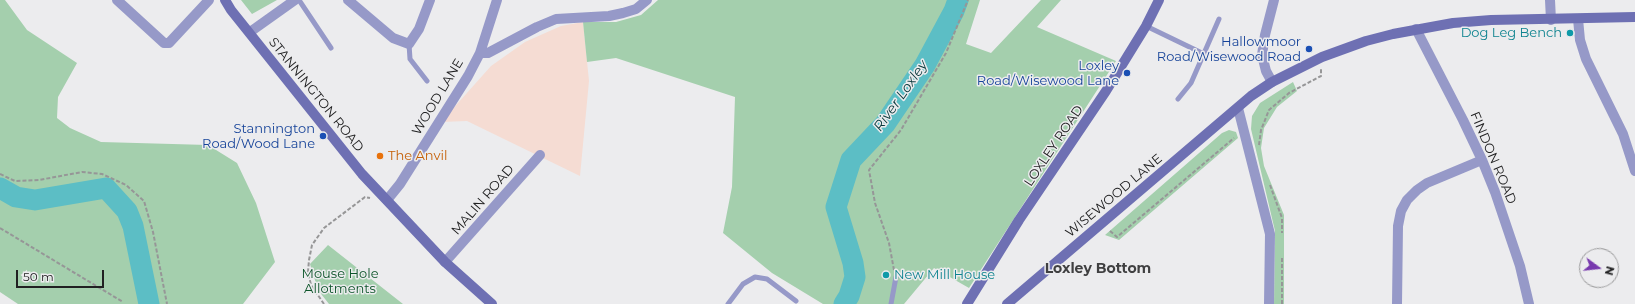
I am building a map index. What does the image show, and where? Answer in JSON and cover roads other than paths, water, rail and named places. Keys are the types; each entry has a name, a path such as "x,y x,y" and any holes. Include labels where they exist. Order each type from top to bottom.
{"main road":[{"name":"STANNINGTON ROAD","path":"225,0 362,174 445,262 492,304"},
{"name":"LOXLEY ROAD","path":"967,304 1019,220 1106,91 1146,26 1159,0"},
{"name":"WISEWOOD LANE","path":"1006,304 1251,96 1272,82 1322,57 1366,41 1416,29 1453,23 1491,20 1551,20 1635,17"}],"street":[{"path":"117,0 164,43 169,43 209,0"},
{"path":"250,32 295,0"},
{"path":"348,0 393,38 409,44 419,29 430,0"},
{"name":"WOOD LANE","path":"387,200 400,184 454,99 480,53 497,0"},
{"path":"480,53 488,53 536,27 556,19 609,16 636,9 647,0"},
{"path":"1272,82 1266,71 1262,55 1265,35 1274,0"},
{"path":"1550,0 1551,20"},
{"path":"1578,19 1580,40 1586,59 1623,134 1635,171"},
{"name":"FINDON ROAD","path":"1416,29 1482,160 1495,192 1515,252 1529,304"},
{"path":"1238,108 1270,234 1269,304"},
{"name":"MALIN ROAD","path":"445,262 540,154"},
{"path":"1397,304 1398,226 1401,211 1407,200 1416,190 1427,183 1482,160"}],"lane":[{"path":"299,0 331,48"},
{"path":"1178,100 1191,83 1219,19"},
{"path":"1146,26 1204,54"},
{"path":"409,44 410,59 427,81"},
{"path":"728,304 743,284 755,277 766,279 796,301"},
{"path":"892,304 896,277"}],"waterway":[{"name":"River Loxley","path":"844,304 849,296 855,277 853,263 836,207 851,160 885,124 925,65 954,11 958,0"},
{"path":"0,188 16,197 35,200 106,188 127,211 133,226 149,304"}],"place":[{"name":"Dog Leg Bench","path":"1570,33"},
{"name":"Hallowmoor Road/Wisewood Road","path":"1309,49"},
{"name":"Loxley Road/Wisewood Lane","path":"1127,73"},
{"name":"Stannington Road/Wood Lane","path":"323,136"},
{"name":"The Anvil","path":"380,156"},
{"name":"New Mill House","path":"886,275"}],"district":[{"name":"Loxley Bottom","path":"1098,269"}],"park label":[{"name":"Mouse Hole Allotments","path":"340,282"}]}
